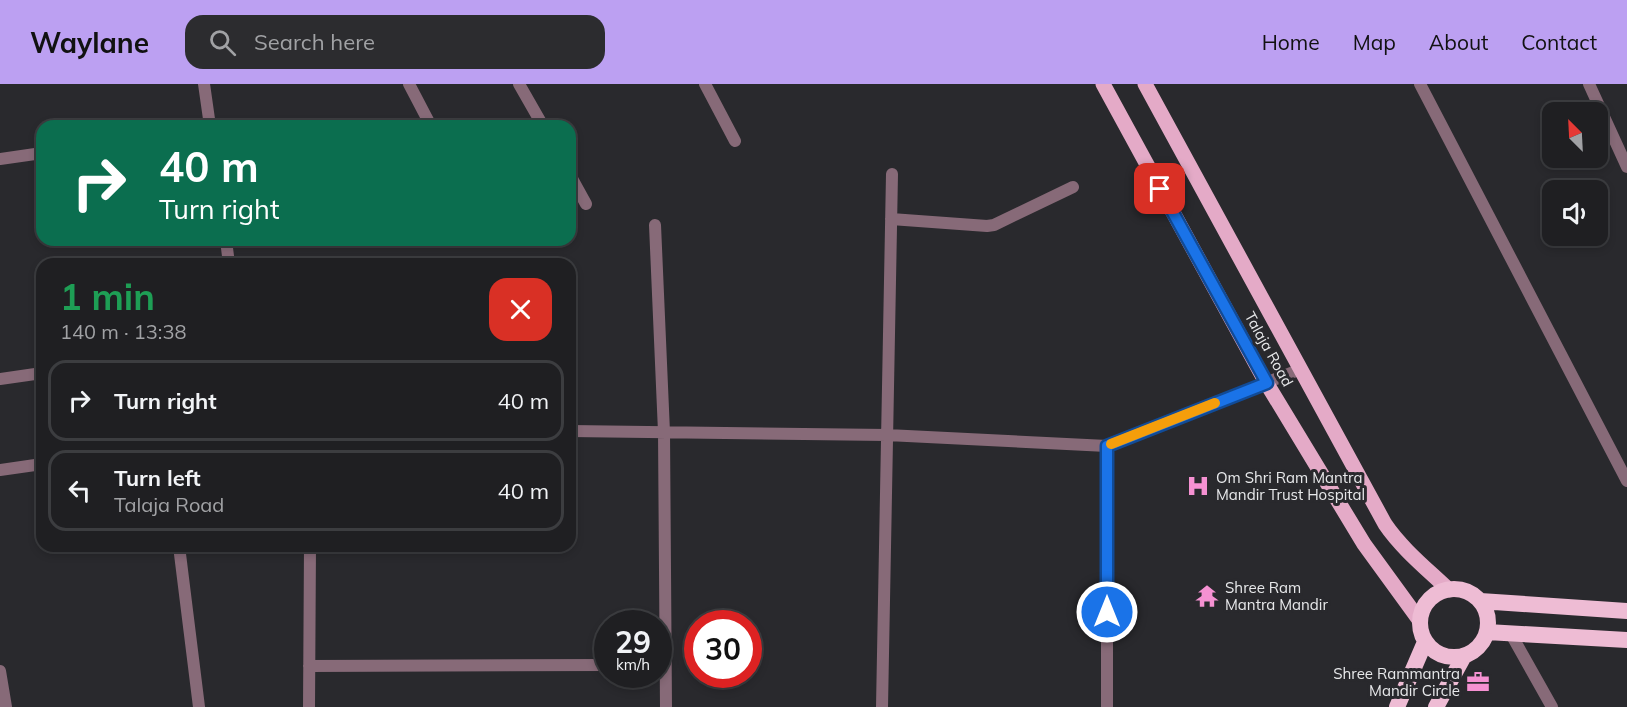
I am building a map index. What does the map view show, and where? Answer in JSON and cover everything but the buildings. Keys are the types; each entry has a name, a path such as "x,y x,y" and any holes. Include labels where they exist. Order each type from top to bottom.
{"highway":[{"path":"1449,590 1460,590 1471,594 1480,602 1488,621 1487,632 1482,642 1464,656 1443,656 1425,642 1421,632 1420,621 1423,610 1438,594 1449,590"},
{"path":"1480,602 1627,611"},
{"path":"1487,632 1627,640"},
{"path":"1397,707 1425,642"},
{"path":"1436,707 1464,656"}],"main road":[{"name":"Talaja Road","path":"1103,84 1267,383 1364,544 1420,621"},
{"name":"Talaja Road","path":"1145,84 1394,537 1449,590"}],"street":[{"path":"204,84 209,120"},
{"path":"409,84 428,120"},
{"path":"519,84 540,120"},
{"path":"705,84 735,141"},
{"path":"1420,84 1627,481"},
{"path":"1589,84 1627,167"},
{"path":"0,159 36,154"},
{"path":"882,707 892,174"},
{"path":"576,186 586,204"},
{"path":"891,219 994,225 1073,187"},
{"path":"655,225 664,432 662,610"},
{"path":"576,431 887,435 1107,446 1301,369"},
{"path":"0,379 36,374"},
{"path":"1107,446 1107,707"},
{"path":"0,470 36,465"},
{"path":"180,552 199,707"},
{"path":"309,707 310,552"},
{"path":"1511,634 1552,707"},
{"path":"309,666 594,665"},
{"path":"0,671 6,707"},
{"path":"664,688 666,707"}],"slow traffic":[{"path":"1111,444 1215,403"}],"place":[{"name":"Om Shri Ram Mantra Mandir Trust Hospital","path":"1198,486"},
{"name":"Shree Ram Mantra Mandir","path":"1207,596"},
{"name":"Shree Rammantra Mandir Circle","path":"1478,682"}],"route":[{"path":"1107,612 1107,446 1267,383 1160,189"}]}
